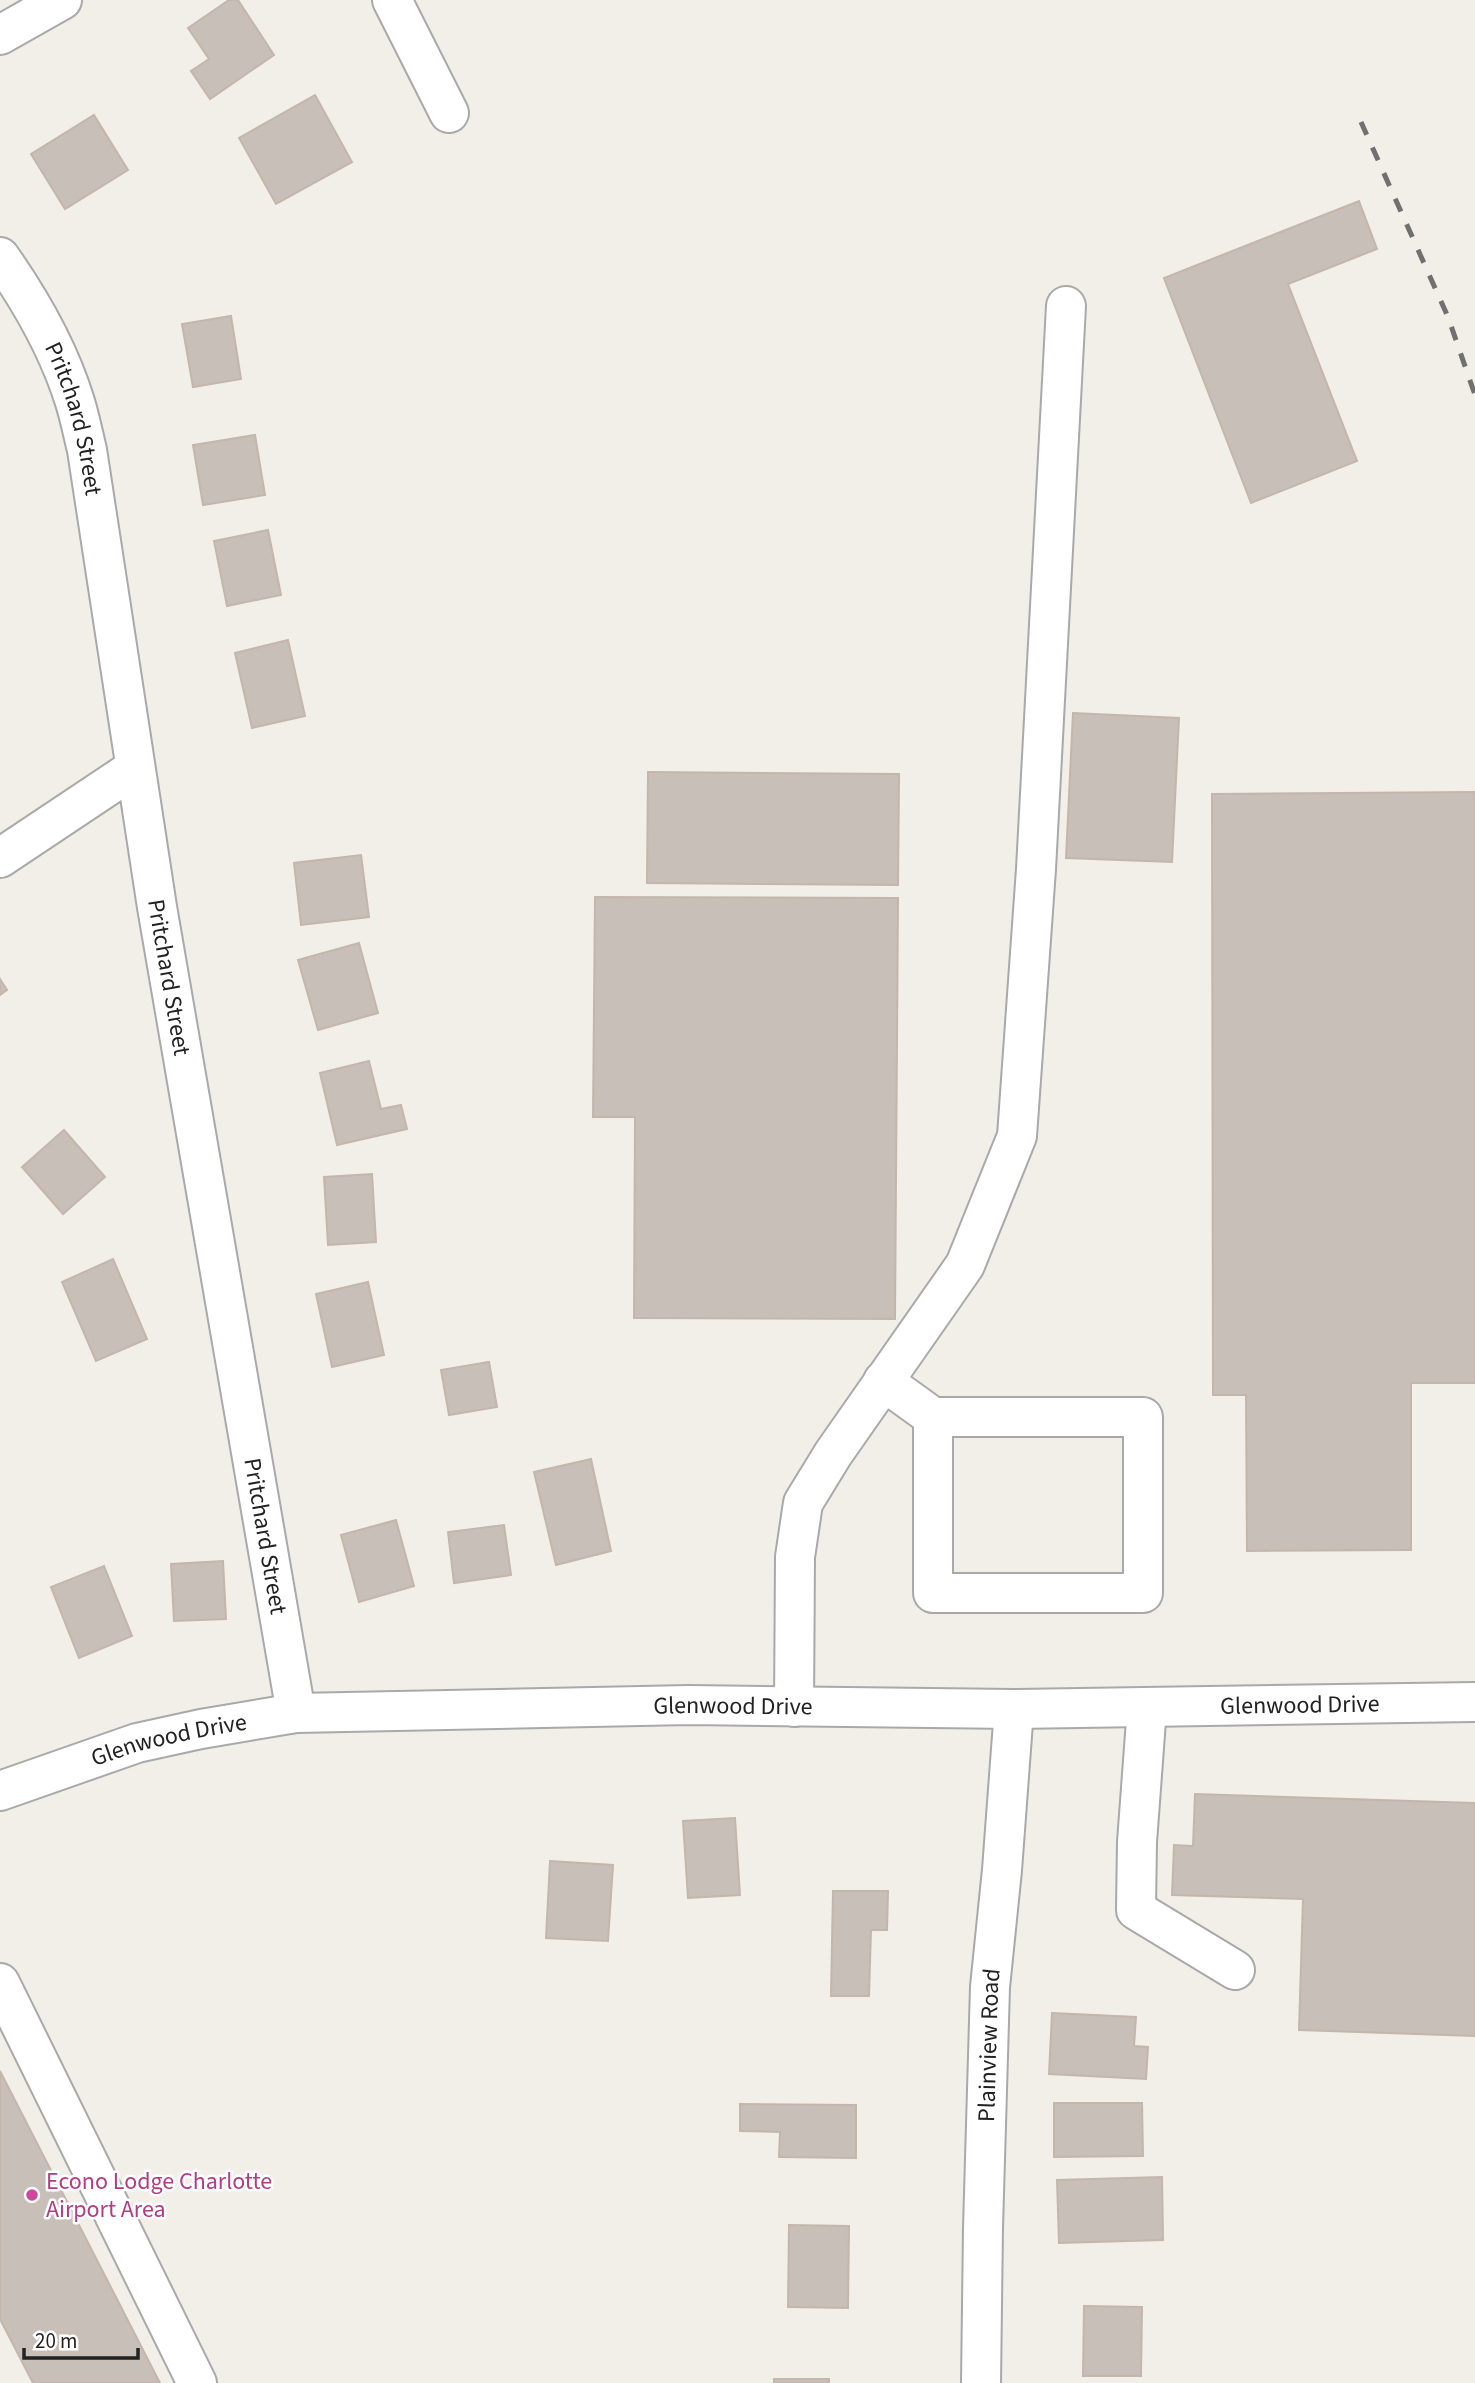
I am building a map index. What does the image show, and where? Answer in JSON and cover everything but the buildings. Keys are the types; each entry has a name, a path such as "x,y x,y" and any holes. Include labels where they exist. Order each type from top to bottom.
{"street":[{"path":"0,35 62,0"},
{"path":"393,0 449,113"},
{"name":"Pritchard Street","path":"0,257 26,294 56,354 75,402 87,450 159,921 296,1713"},
{"path":"794,1707 795,1557 803,1503 833,1454 965,1265 1017,1136 1036,869 1066,306"},
{"path":"0,858 135,768"},
{"path":"883,1381 933,1417 1143,1417 1143,1593 933,1593 933,1417"},
{"name":"Glenwood Drive","path":"0,1791 137,1743 296,1713 676,1705 1014,1709 1475,1702"},
{"path":"1147,1707 1137,1842 1136,1910 1235,1970"},
{"name":"Plainview Road","path":"981,2383 990,1987 1014,1709"},
{"path":"0,1983 197,2383"}],"railway":[{"path":"1361,122 1448,317 1475,395"}],"place":[{"name":"Econo Lodge Charlotte Airport Area","path":"32,2195"}]}
